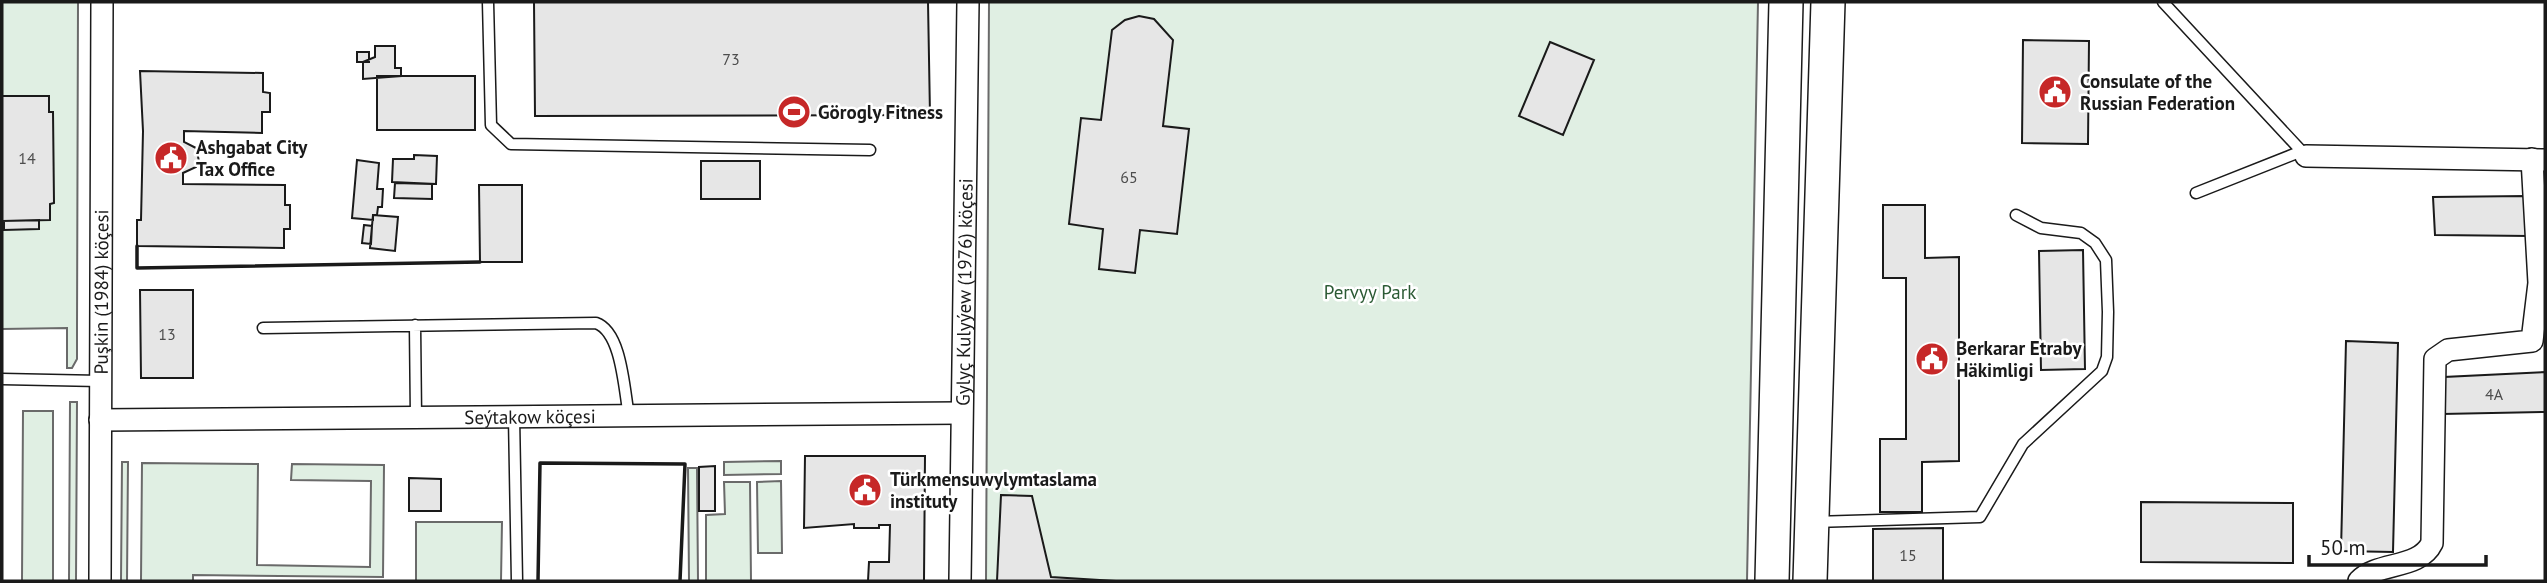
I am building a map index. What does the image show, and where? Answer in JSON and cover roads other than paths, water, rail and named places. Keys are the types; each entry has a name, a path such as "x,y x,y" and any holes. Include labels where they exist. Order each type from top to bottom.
{"main road":[{"path":"1772,581 1786,2"},
{"path":"1810,581 1828,2"}],"street":[{"name":"Puşkin (1984) köçesi","path":"100,581 102,2"},
{"name":"Gylyç Kulyýew (1976) köçesi","path":"960,581 968,2"},
{"path":"2304,153 2538,160 2539,339 2448,350 2435,359 2432,543 2428,552 2419,558 2367,574 2359,581"},
{"name":"Seýtakow köçesi","path":"100,420 961,414"}],"lane":[{"path":"488,2 491,125 511,144 870,150"},
{"path":"2163,2 2304,153 2196,192"},
{"path":"1811,523 1980,517 2022,443 2102,371 2107,357 2109,312 2106,260 2095,243 2081,233 2041,228 2016,215"},
{"path":"263,328 596,323 606,327 614,338 629,416"},
{"path":"415,325 416,418"},
{"path":"2,379 100,382"},
{"path":"514,417 517,581"}],"place":[{"name":"Consulate of the Russian Federation","path":"2055,92"},
{"name":"Görogly Fitness","path":"794,112"},
{"name":"Ashgabat City Tax Office","path":"171,158"},
{"name":"Berkarar Etraby Häkimligi","path":"1932,359"},
{"name":"Türkmensuwylymtaslama instituty","path":"865,490"}],"park label":[{"name":"Pervyy Park","path":"1370,292"}]}
